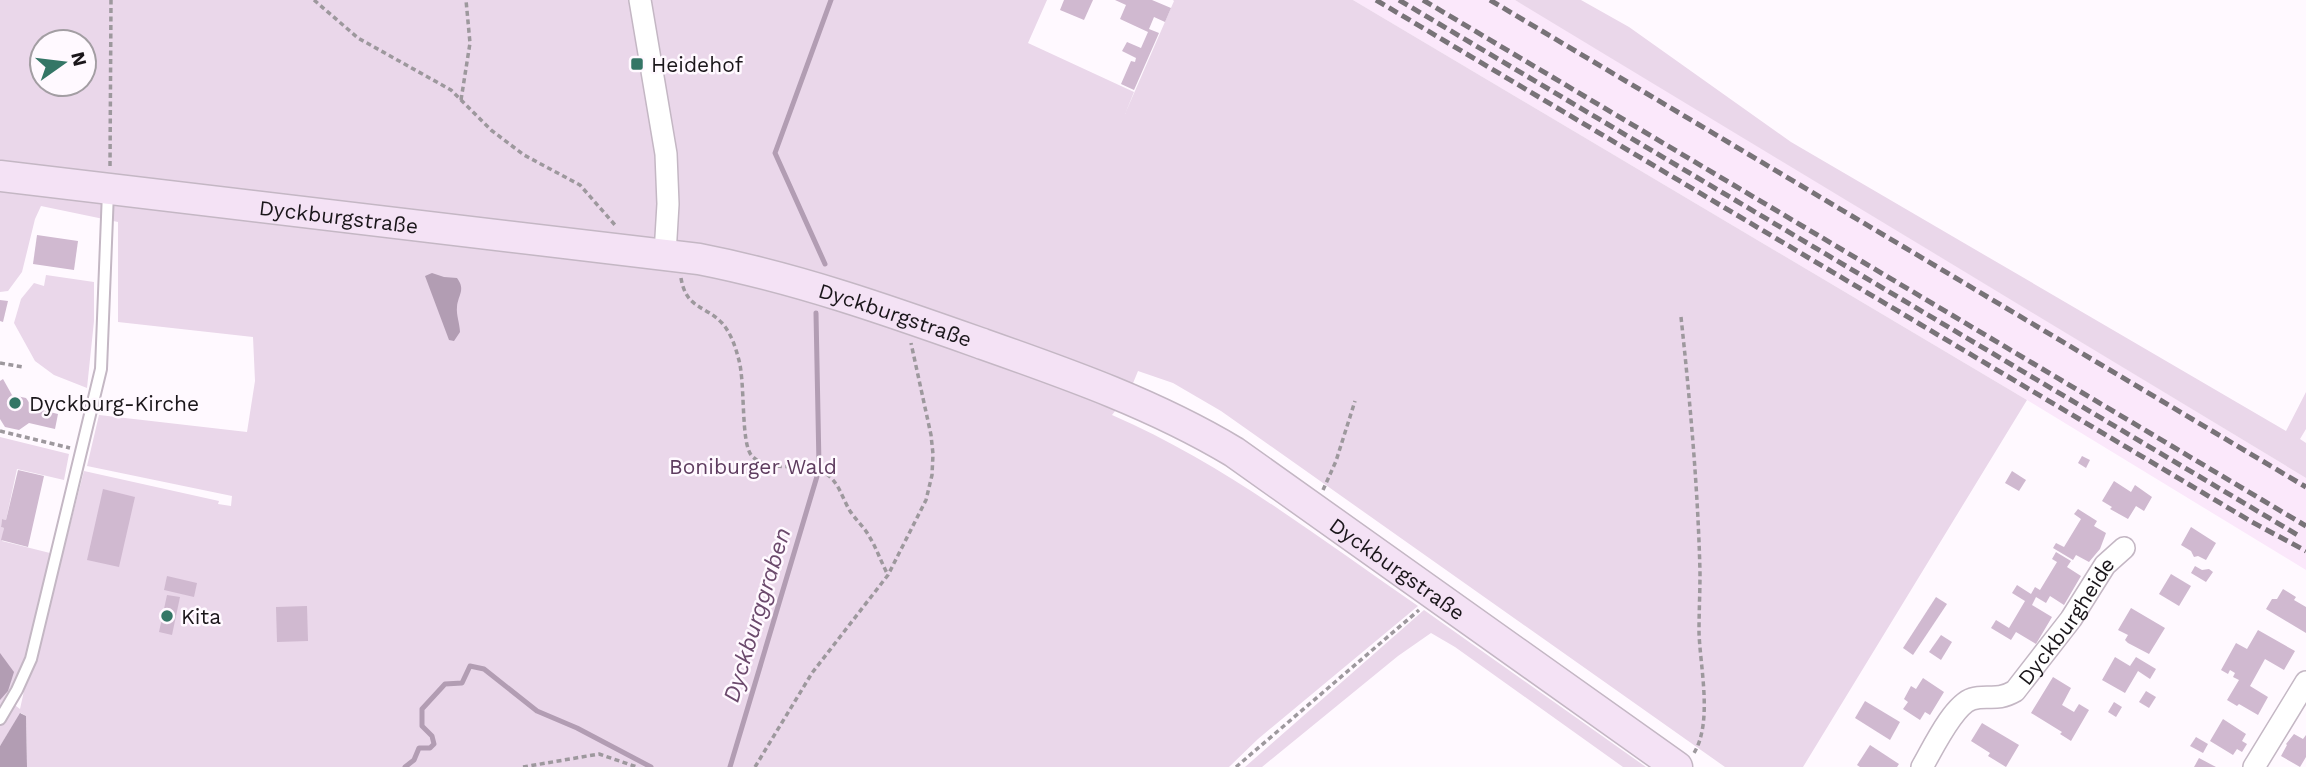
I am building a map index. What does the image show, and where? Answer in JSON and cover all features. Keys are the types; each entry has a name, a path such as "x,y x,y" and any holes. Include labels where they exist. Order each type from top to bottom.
{"street":[{"path":"640,0 666,154 673,262"},
{"name":"Dyckburgstraße","path":"0,177 109,181 673,262 699,259 754,270 850,297 1089,382 1176,419 1255,466 1684,763"},
{"name":"Dyckburgheide","path":"1922,767 1963,704 1976,698 2003,697 2015,691 2071,619 2105,565 2124,548"},
{"path":"2254,767 2306,682"}],"lane":[{"path":"0,719 17,690 30,659 101,369 109,181"}],"path":[{"path":"109,181 111,0"},
{"path":"314,0 358,38 444,85 491,130 524,155 580,185 617,231"},
{"path":"461,100 470,43 466,0"},
{"path":"673,262 687,296 694,304 721,322 739,359 743,376 745,438 748,451 764,464 810,468 830,476 869,536 888,575"},
{"path":"1681,317 1696,503 1703,711 1702,737 1684,763"},
{"path":"755,767 812,673 888,575 926,500 932,475 931,435 908,331"},
{"path":"0,363 23,368"},
{"path":"1321,494 1336,461 1355,401"},
{"path":"0,431 82,450"},
{"path":"1236,767 1427,603"},
{"path":"523,767 599,754 636,767"}],"shaded area":[{"path":"1353,0 1515,0 1533,10 2306,478 2306,570 2027,400"},
{"path":"432,273 457,278 461,286 457,310 460,332 454,341 449,340 425,276"},
{"path":"0,653 14,672 8,691 0,700"},
{"path":"20,713 26,716 27,767 0,767 0,746"}],"green space":[{"name":"Boniburger Wald","path":"0,0 1047,0 1028,43 1134,92 1125,114 1173,0 1353,0 2027,400 1803,767 1725,767 1221,411 1173,383 1138,371 1129,393 1112,415 1193,456 1270,503 1418,606 1258,739 1229,767 27,767 26,716 21,713 0,746 0,437 69,454 64,480 17,469 6,520 2,519 2,541 50,553 51,567 26,657 8,700 20,709 35,662 84,471 231,506 232,496 87,466 99,415 247,432 255,381 253,337 118,322 118,222 41,206 35,219 22,272 8,291 0,292"},
{"path":"1515,0 1581,0 1629,27 1791,142 2286,431 2306,392 2306,429 2300,439 2306,443 2306,478"},
{"path":"46,275 94,282 94,321 87,388 54,375 35,361 14,323 21,299 34,283 44,286"},
{"path":"1424,610 1646,767 1623,767 1455,647 1431,633 1398,656 1262,767 1245,767"}],"building":[{"path":"1064,0 1093,0 1084,20 1060,10"},
{"path":"1115,0 1152,0 1171,8 1165,22 1154,17 1149,29 1159,33 1134,90 1121,84 1131,61 1135,62 1136,58 1122,51 1127,42 1141,48 1148,32 1120,19 1126,5"},
{"path":"37,235 78,241 74,270 33,264"},
{"path":"0,300 8,301 3,322 0,321"},
{"name":"Dyckburg-Kirche","path":"3,379 12,395 26,398 33,408 58,414 55,429 29,423 19,430 5,427 0,419 0,381"},
{"path":"2082,456 2090,460 2086,468 2078,463"},
{"path":"18,470 44,476 28,547 1,540 4,528 1,527 2,519 6,520"},
{"path":"2012,471 2026,480 2019,491 2005,483"},
{"path":"2114,481 2131,492 2135,485 2152,497 2144,511 2136,506 2128,519 2102,501"},
{"path":"103,489 135,497 119,567 87,560"},
{"path":"2078,509 2097,521 2094,526 2106,533 2100,549 2089,562 2076,555 2073,560 2053,548 2056,543 2064,547 2081,519 2074,514"},
{"path":"2191,527 2216,543 2206,560 2194,557 2191,551 2181,545"},
{"path":"2056,552 2071,561 2067,567 2081,576 2064,605 2050,596 2046,603 2036,597 2032,605 2052,617 2036,644 2016,632 2011,640 1991,628 1996,620 2009,628 2025,601 2012,593 2017,585 2031,594 2035,587 2040,590 2057,562 2052,559"},
{"path":"2195,566 2213,572 2206,582 2191,573"},
{"path":"2171,574 2191,586 2179,606 2159,594"},
{"path":"167,576 197,583 194,597 164,590"},
{"path":"2283,589 2306,607 2306,633 2266,609"},
{"path":"167,595 180,597 172,635 159,632"},
{"path":"1936,597 1947,604 1913,655 1903,648"},
{"path":"307,606 308,641 277,642 276,607"},
{"path":"2131,608 2165,628 2149,654 2128,643 2125,640 2128,635 2118,630"},
{"path":"2258,630 2295,651 2284,670 2265,659 2250,686 2268,697 2258,715 2227,700 2239,680 2233,677 2235,673 2230,670 2228,674 2221,670 2236,643 2247,649"},
{"path":"1941,635 1952,642 1941,660 1929,652"},
{"path":"2115,657 2130,666 2136,657 2156,669 2150,679 2138,671 2125,693 2102,680"},
{"path":"2053,677 2071,688 2062,705 2074,712 2079,704 2089,710 2071,741 2060,734 2062,732 2031,713"},
{"path":"1923,678 1944,692 1930,715 1925,712 1920,720 1903,709 1908,702 1904,699 1911,686 1916,689"},
{"path":"2146,691 2156,697 2149,708 2139,702"},
{"path":"1865,701 1900,722 1890,740 1855,718"},
{"path":"2114,702 2122,707 2116,717 2108,712"},
{"path":"2223,719 2246,734 2242,741 2247,744 2242,752 2237,749 2233,755 2210,741"},
{"path":"1982,723 2019,745 2006,767 1971,741"},
{"path":"2294,734 2303,739 2306,735 2306,757 2300,767 2281,756"},
{"path":"2196,737 2208,744 2203,753 2190,746"},
{"path":"1870,745 1899,764 1897,767 1857,765"},
{"path":"2199,758 2216,767 2194,767"}],"waterway":[{"name":"Dyckburggraben","path":"825,264 775,153 831,0"},
{"name":"Dyckburggraben","path":"816,313 819,466"},
{"name":"Dyckburggraben","path":"730,767 818,473"},
{"name":"Dyckburggraben","path":"405,767 414,760 419,748 430,748 434,744 432,736 422,726 422,709 445,684 462,683 470,666 484,669 537,711 577,728 651,767"}],"railway":[{"path":"1376,0 2252,522 2306,551"},
{"path":"1399,0 2301,537"},
{"path":"1423,0 2306,526"},
{"path":"1490,0 2306,487"}],"place":[{"name":"Heidehof","path":"637,64"},
{"name":"Dyckburg-Kirche","path":"15,403"},
{"name":"Kita","path":"167,616"}]}
